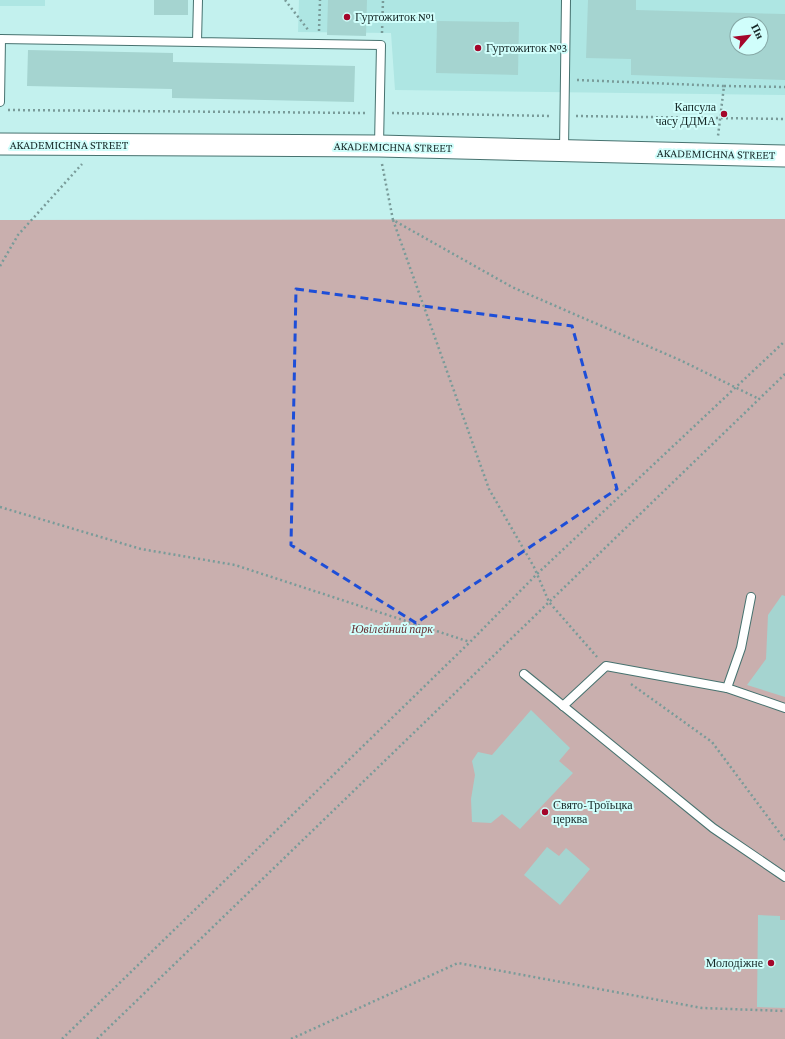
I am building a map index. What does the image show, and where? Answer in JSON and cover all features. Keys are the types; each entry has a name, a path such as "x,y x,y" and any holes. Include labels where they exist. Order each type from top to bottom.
{"street":[{"name":"AKADEMICHNA STREET","path":"0,144 379,146 785,156"}],"lane":[{"path":"197,42 198,0"},
{"path":"564,150 566,0"},
{"path":"0,102 0,39 381,45 379,146"},
{"path":"727,688 742,648 750,597"},
{"path":"563,706 606,666 727,688 785,708"},
{"path":"524,674 713,828 785,877"}],"path":[{"path":"285,0 319,44"},
{"path":"319,44 320,0"},
{"path":"381,45 383,0"},
{"path":"564,79 724,86 785,87"},
{"path":"715,154 724,86"},
{"path":"0,110 380,113 785,119"},
{"path":"0,266 18,235 100,145"},
{"path":"379,146 393,220 489,489 537,574 549,602 606,666 712,742 785,840"},
{"path":"393,220 512,287 682,360 759,399"},
{"path":"62,1039 470,642 537,574 734,387 785,341"},
{"path":"97,1039 785,374"},
{"path":"0,507 141,549 235,565 470,642"},
{"path":"291,1039 458,963 702,1008 785,1011"}],"highlighted area":[{"path":"296,289 572,326 617,489 416,623 291,545"}],"shaded area":[{"path":"0,0 45,0 45,6 0,6"},
{"path":"299,0 785,0 785,95 395,90 391,33 298,32"}],"green space":[{"name":"Ювілейний парк","path":"785,219 785,1039 0,1039 0,220"}],"building":[{"path":"154,0 188,0 188,15 154,15"},
{"name":"Гуртожиток №1","path":"328,0 367,0 366,36 327,35"},
{"path":"588,0 636,0 636,10 785,14 785,80 631,75 631,59 586,58"},
{"name":"Гуртожиток №3","path":"437,21 519,22 518,75 436,73"},
{"path":"28,50 173,53 173,62 355,66 354,102 172,98 172,89 27,86"},
{"path":"782,595 785,596 785,697 747,685 766,659 768,615"},
{"path":"531,710 570,748 559,761 573,773 520,829 502,814 491,823 472,822 471,799 475,775 472,761 478,752 492,755"},
{"path":"547,847 559,856 566,848 590,869 560,905 524,875"},
{"name":"Молодіжне","path":"758,915 780,916 780,920 785,920 785,1008 757,1007"}],"place":[{"name":"Гуртожиток №1","path":"347,17"},
{"name":"Гуртожиток №3","path":"478,48"},
{"name":"Капсула часу ДДМА","path":"724,114"},
{"name":"Свято-Троїьцка церква","path":"545,812"},
{"name":"Молодіжне","path":"771,963"}]}
